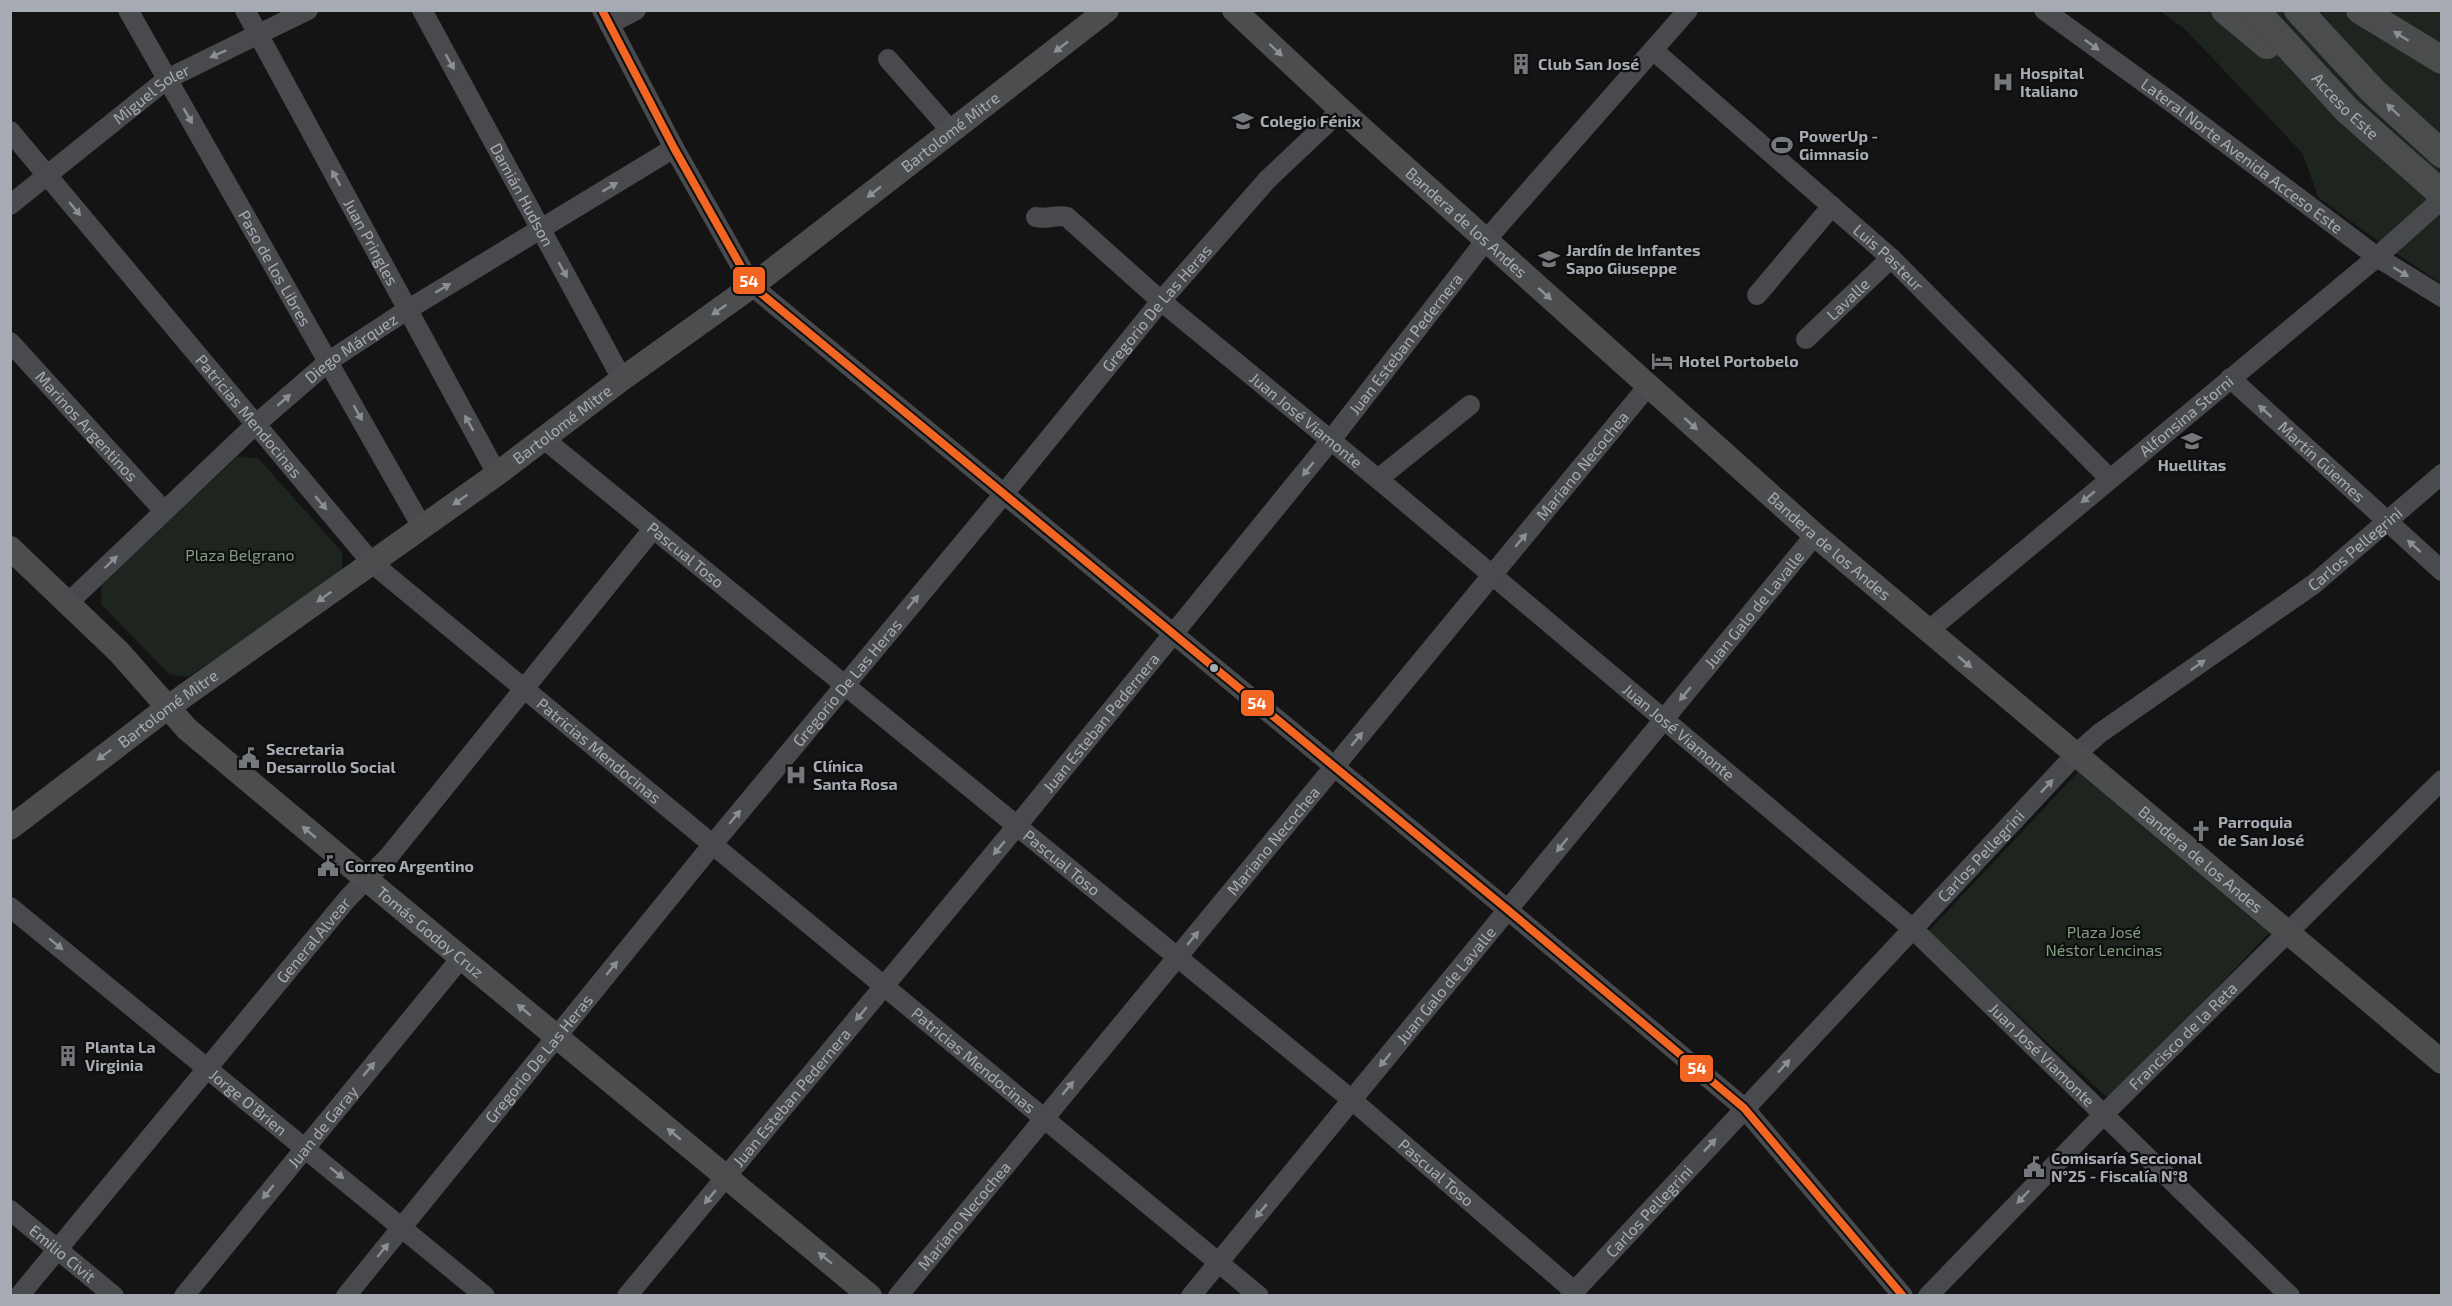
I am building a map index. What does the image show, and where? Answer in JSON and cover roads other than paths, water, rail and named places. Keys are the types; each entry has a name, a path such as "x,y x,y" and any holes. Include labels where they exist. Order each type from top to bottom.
{"highway":[{"path":"2225,10 2347,110"},
{"name":"Acceso Este","path":"2255,10 2347,110 2442,194"},
{"name":"Acceso Este","path":"2298,10 2373,91 2439,152"},
{"path":"2360,10 2442,60"}],"main road":[{"name":"Bartolomé Mitre","path":"10,828 167,708 497,474 622,379 752,286 1107,10"},
{"name":"Bandera de los Andes","path":"1234,10 1341,110 1815,535 2442,1062"},
{"name":"Tomás Godoy Cruz","path":"10,548 69,602 137,671 187,729 870,1296"}],"street":[{"name":"Paso de los Libres","path":"128,10 423,527"},
{"name":"Juan Pringles","path":"245,10 497,474"},
{"name":"Miguel Soler","path":"10,205 167,79 259,36 308,10"},
{"name":"Damián Hudson","path":"422,10 622,379"},
{"path":"636,10 606,17 674,148 752,286 1508,910 1743,1108 1903,1296"},
{"name":"Juan Esteban Pedernera","path":"627,1296 1016,827 1331,440 1486,240 1688,10"},
{"name":"Lateral Norte Avenida Acceso Este","path":"2044,10 2377,257 2442,297"},
{"name":"Luis Pasteur","path":"1653,50 1891,258 2110,479"},
{"path":"888,59 952,132"},
{"name":"Gregorio De Las Heras","path":"346,1296 843,685 1003,495 1161,301 1267,180 1341,110"},
{"name":"Patricias Mendocinas","path":"10,132 372,563 1260,1296"},
{"name":"Diego Márquez","path":"69,602 255,425 329,361 407,310 674,148"},
{"name":"Alfonsina Storni","path":"1928,631 2377,257 2442,199"},
{"path":"1757,295 1832,206"},
{"name":"Juan José Viamonte","path":"1036,218 1046,219 1057,215 1067,217 1161,301 1331,440 1912,929 2290,1296"},
{"name":"Lavalle","path":"1806,339 1891,258"},
{"name":"Marinos Argentinos","path":"10,342 164,510"},
{"name":"Martín Güemes","path":"2230,378 2442,571"},
{"name":"Mariano Necochea","path":"898,1296 1648,386"},
{"path":"1377,479 1470,405"},
{"name":"Pascual Toso","path":"544,439 1352,1100 1572,1293"},
{"name":"Carlos Pellegrini","path":"1572,1293 2076,754 2100,733 2314,584 2442,474"},
{"name":"General Alvear","path":"19,1296 366,879 389,856 653,529"},
{"name":"Juan Galo de Lavalle","path":"1191,1296 1815,535"},
{"name":"Francisco de la Reta","path":"1928,1296 2285,932 2442,780"},
{"name":"Jorge O'Brien","path":"10,907 305,1146 485,1296"},
{"name":"Juan de Garay","path":"184,1296 461,958"},
{"name":"Emilio Civit","path":"10,1210 114,1296"}],"place":[{"name":"Club San José","path":"1521,64"},
{"name":"Hospital Italiano","path":"2003,82"},
{"name":"Colegio Fénix","path":"1243,121"},
{"name":"PowerUp - Gimnasio","path":"1782,145"},
{"name":"Jardín de Infantes Sapo Giuseppe","path":"1549,259"},
{"name":"Hotel Portobelo","path":"1662,361"},
{"name":"Huellitas","path":"2192,441"},
{"name":"Secretaria Desarrollo Social","path":"249,758"},
{"name":"Clínica Santa Rosa","path":"796,775"},
{"name":"Parroquia de San José","path":"2201,831"},
{"name":"Correo Argentino","path":"328,866"},
{"name":"Planta La Virginia","path":"68,1056"},
{"name":"Comisaría Seccional N°25 - Fiscalía N°8","path":"2034,1167"}],"park label":[{"name":"Plaza Belgrano","path":"240,555"},
{"name":"Plaza José Néstor Lencinas","path":"2104,941"}]}
